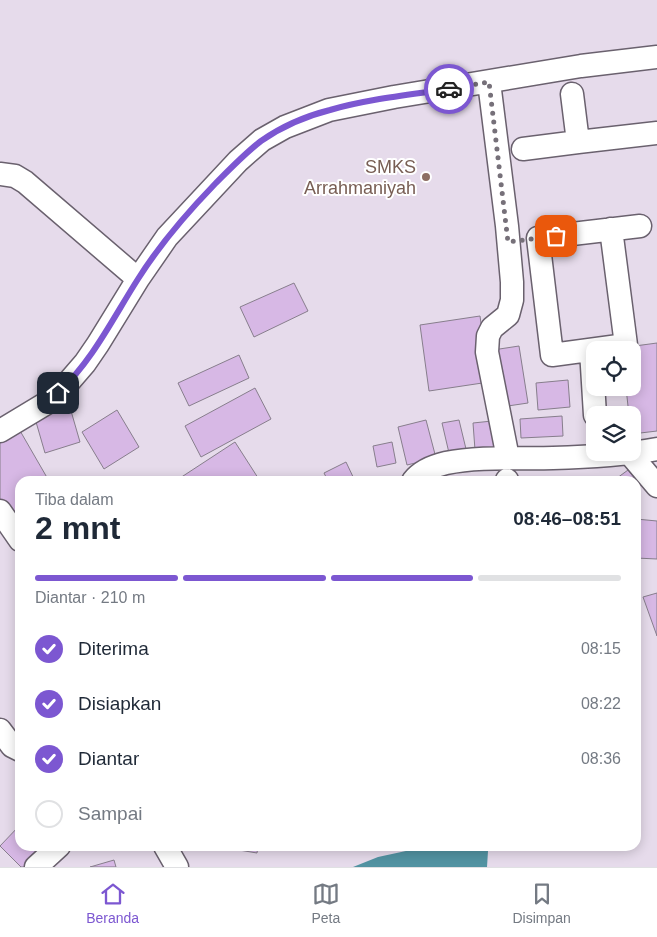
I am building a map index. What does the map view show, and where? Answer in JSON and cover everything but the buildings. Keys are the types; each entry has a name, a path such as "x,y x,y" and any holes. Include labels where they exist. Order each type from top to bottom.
{"street":[{"path":"0,431 44,405 66,385 98,344 167,236 238,161 262,140 285,128 329,110 394,97 581,66 657,57"},
{"path":"489,82 508,242 512,300 508,315 492,328 488,336 488,352 508,458"},
{"path":"572,94 578,142"},
{"path":"523,149 657,133"},
{"path":"0,174 15,176 25,182 138,279"},
{"path":"508,242 640,226"},
{"path":"611,229 625,341"},
{"path":"538,238 552,355 586,351"},
{"path":"641,452 657,449"},
{"path":"417,476 430,468 446,463 586,455"},
{"path":"636,461 657,486"},
{"path":"0,511 15,533"},
{"path":"0,730 15,748"},
{"path":"36,867 54,851"},
{"path":"168,851 177,867"}],"water":[{"path":"406,851 488,851 487,867 353,867 378,857"}],"way so far":[{"path":"449,89 489,82 508,242 556,236"}],"place":[{"name":"SMKS Arrahmaniyah","path":"426,177"}],"route":[{"path":"58,393 85,363 167,236 205,194 262,140 308,117 329,110 394,97 449,89"}]}
